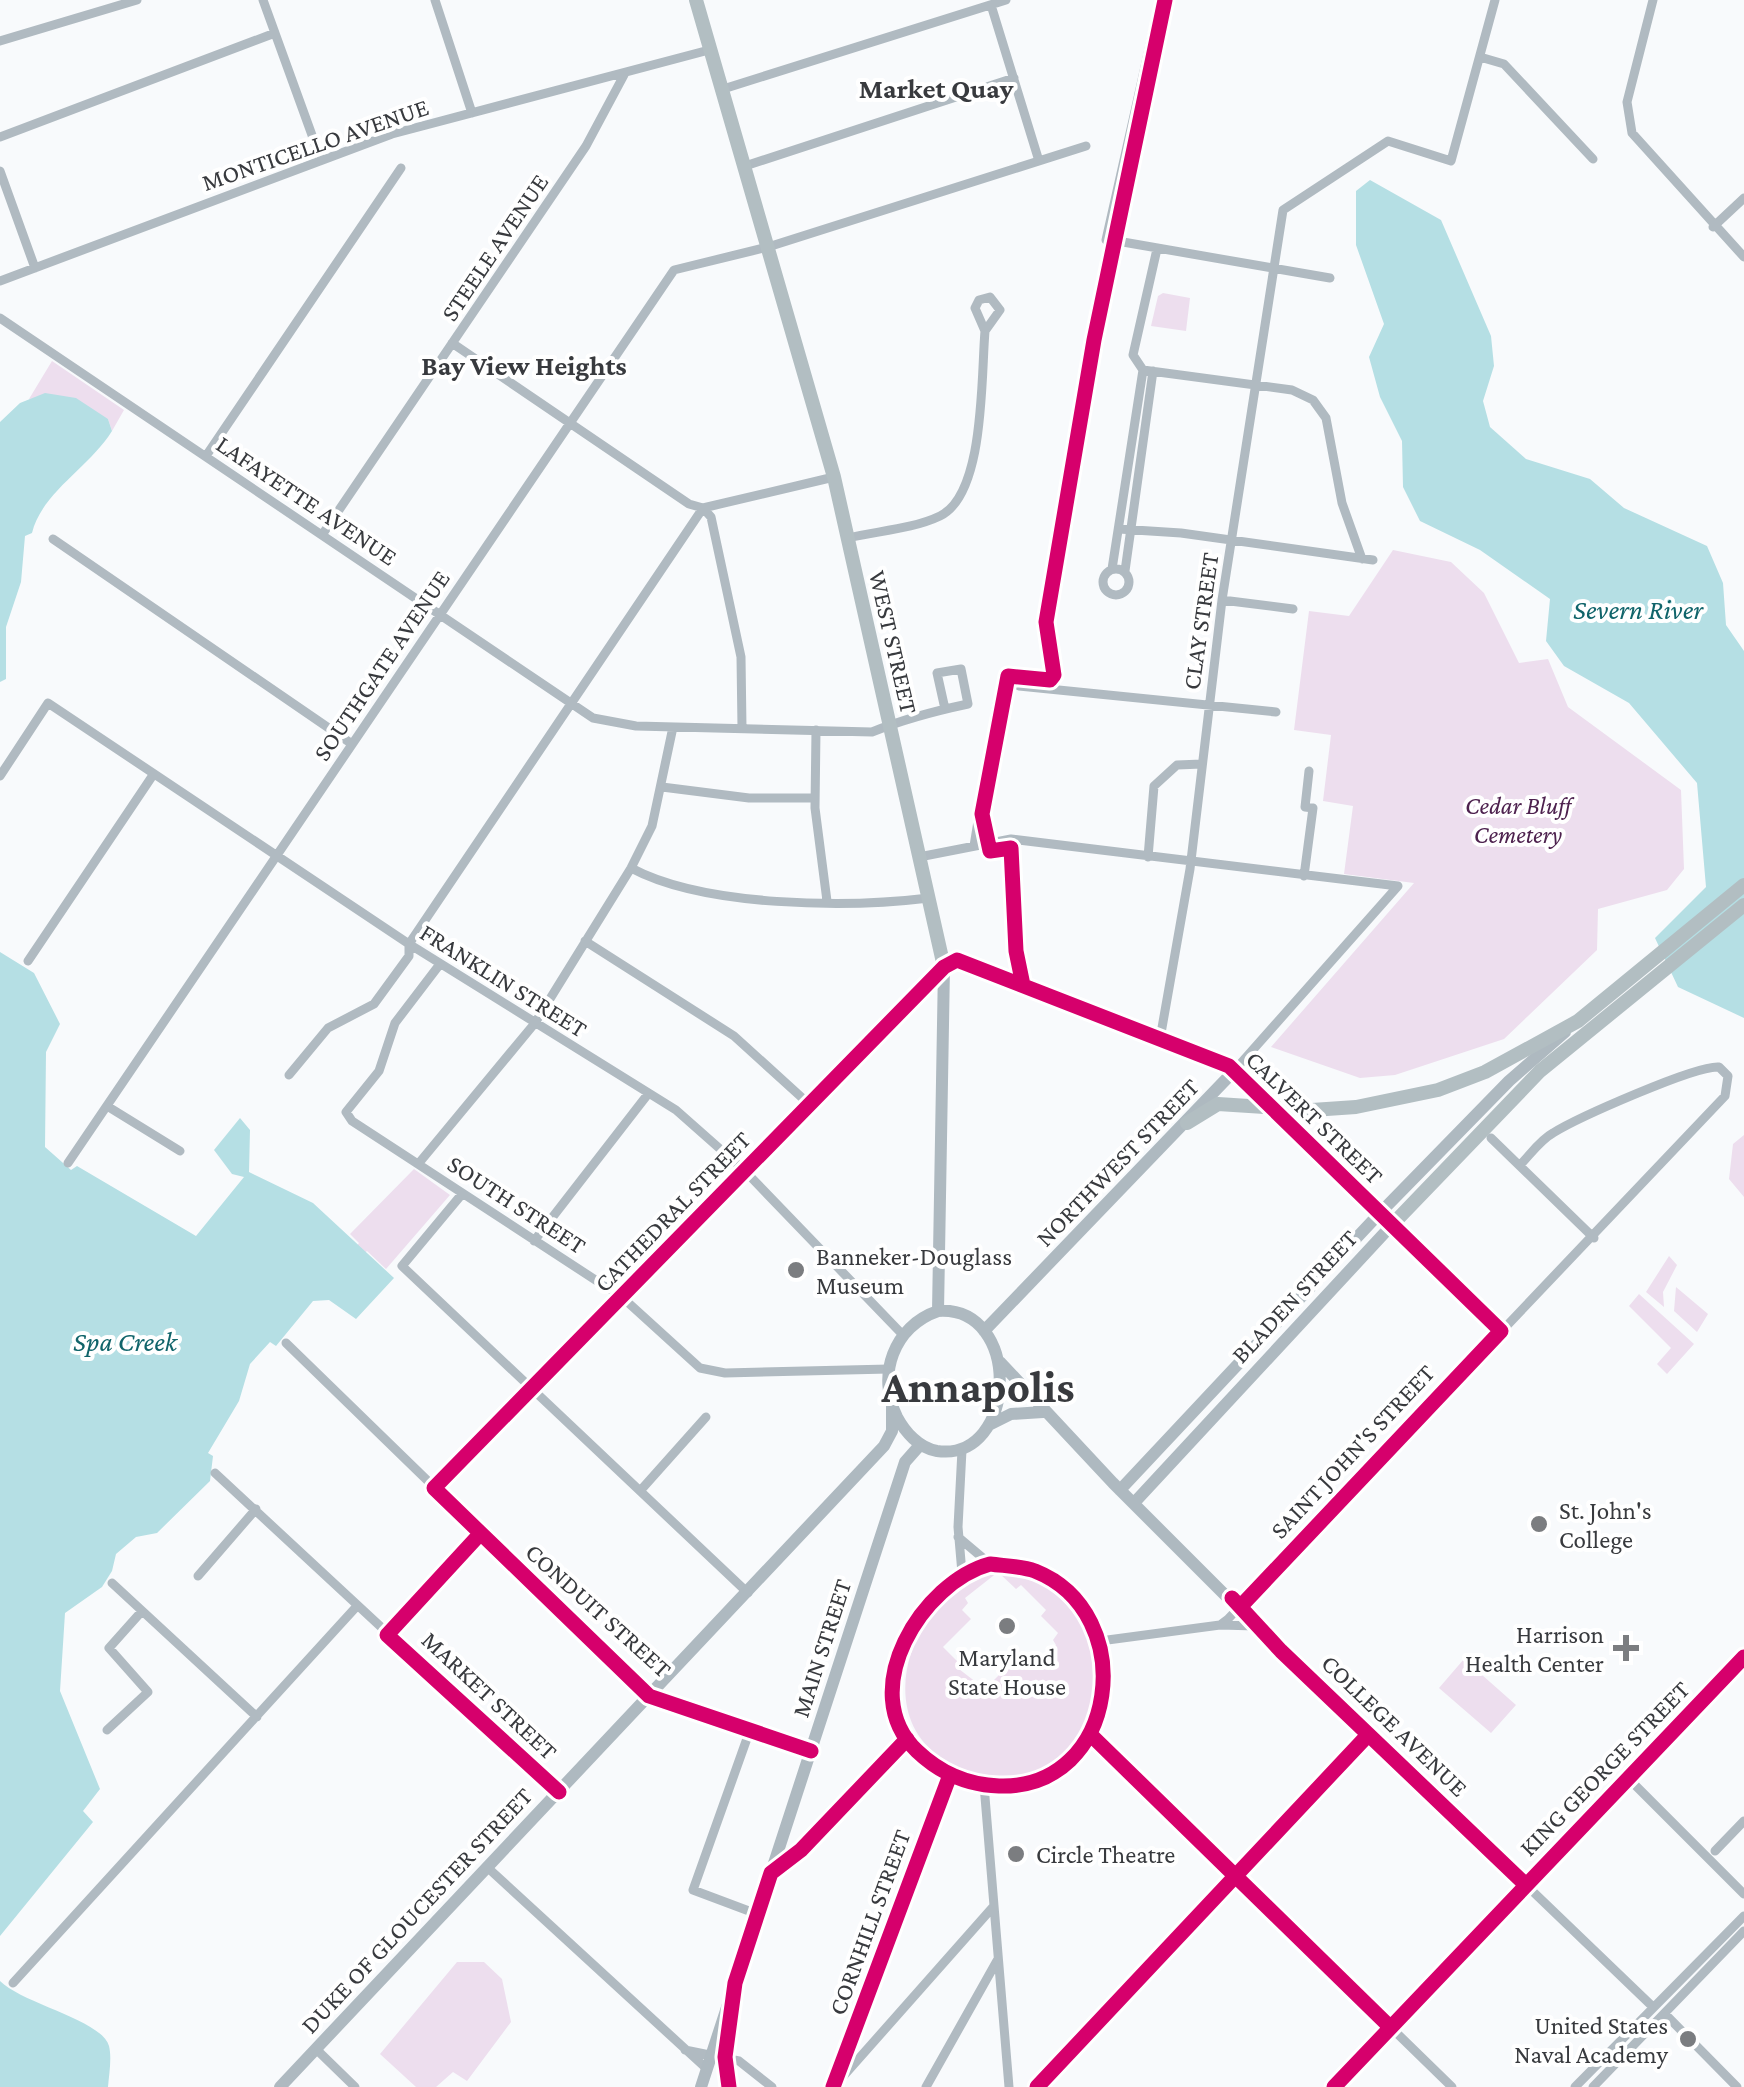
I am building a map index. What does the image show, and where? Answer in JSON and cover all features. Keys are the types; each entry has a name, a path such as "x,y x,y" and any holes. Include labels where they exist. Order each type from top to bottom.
{"main road":[{"name":"WEST STREET","path":"696,0 834,477 944,967 938,1310"},
{"path":"1619,997 1744,885"},
{"path":"1186,1123 1218,1104 1333,1110 1438,1090 1485,1072 1619,997 1744,905"},
{"name":"CALVERT STREET","path":"944,967 957,960 968,963 1234,1072 1390,1226"},
{"name":"BLADEN STREET","path":"1134,1503 1390,1226 1619,997"},
{"name":"BLADEN STREET","path":"1120,1490 1378,1215 1509,1081 1578,1021"},
{"name":"NORTHWEST STREET","path":"984,1331 1234,1072"},
{"path":"990,1424 999,1395 1000,1362 984,1331 961,1314 938,1310 918,1319 902,1334 889,1368 892,1405 900,1423 920,1445 938,1451 962,1450 990,1424 1023,1411 1044,1412"},
{"name":"COLLEGE AVENUE","path":"1000,1362 1120,1490 1526,1885"},
{"name":"DUKE OF GLOUCESTER STREET","path":"280,2087 888,1442 892,1405"},
{"name":"MAIN STREET","path":"701,2087 706,2069 718,2055 757,1914 905,1462 920,1445"},
{"name":"KING GEORGE STREET","path":"1526,1885 1744,1657"},
{"name":"MAIN STREET","path":"718,2055 729,2087"}],"street":[{"path":"95,0 99,11"},
{"path":"0,41 137,0"},
{"path":"263,0 322,160"},
{"path":"435,0 472,113"},
{"path":"720,90 1006,0"},
{"path":"1106,240 1160,0"},
{"path":"1496,0 1480,57 1504,64 1593,159"},
{"path":"1653,0 1629,85 1627,118 1641,148 1744,258"},
{"path":"990,5 1039,161"},
{"path":"0,137 275,34"},
{"name":"MONTICELLO AVENUE","path":"0,281 392,134 709,50"},
{"name":"CLAY STREET","path":"1160,1039 1191,862 1222,600 1283,210 1388,141 1451,161 1480,57"},
{"name":"STEELE AVENUE","path":"322,535 586,146 624,75"},
{"path":"744,166 1014,78"},
{"name":"SOUTHGATE AVENUE","path":"68,1163 674,270 768,247 1086,146"},
{"path":"206,456 401,168"},
{"path":"0,171 34,268"},
{"path":"1713,227 1744,198"},
{"path":"1123,242 1330,278"},
{"path":"1118,529 1367,559 1342,503 1326,418 1313,400 1292,390 1148,371 1133,354 1158,249"},
{"name":"LAFAYETTE AVENUE","path":"0,318 572,704 607,722 872,732 944,709"},
{"path":"848,538 935,518 963,495 971,472 986,331"},
{"path":"452,343 680,500 703,508 711,517 741,658 742,728"},
{"path":"1148,371 1125,572 1128,587 1114,594 1103,582 1112,569 1148,371"},
{"path":"288,1076 328,1028 374,1004 409,956 409,944 703,508 834,477"},
{"path":"54,539 352,744"},
{"path":"1112,569 1125,572"},
{"path":"1222,600 1293,609"},
{"path":"961,669 968,704 944,709 937,674 961,669"},
{"path":"1019,686 1276,712"},
{"name":"FRANKLIN STREET","path":"0,776 48,703 409,944 699,1128 902,1334"},
{"path":"974,846 996,704"},
{"path":"419,1163 534,1023 631,868 652,826 673,727"},
{"path":"816,730 815,798 827,901"},
{"path":"1148,858 1154,786 1177,764 1202,764"},
{"path":"919,857 1011,839 1304,876 1313,808 1305,807 1310,771"},
{"path":"28,961 153,775"},
{"path":"662,787 749,798 815,798"},
{"path":"631,868 664,884 737,897 827,901 929,898"},
{"name":"NORTHWEST STREET","path":"1234,1072 1398,886 1304,876"},
{"path":"585,942 734,1036 810,1105"},
{"name":"SOUTH STREET","path":"440,964 395,1023 379,1071 346,1112 462,1194 622,1298 689,1360 711,1372 889,1368"},
{"name":"CATHEDRAL STREET","path":"434,1488 944,967"},
{"name":"SAINT JOHN'S STREET","path":"1220,1625 1594,1238 1603,1228 1602,1221 1725,1096 1730,1082 1724,1070 1707,1067 1550,1134 1520,1165"},
{"path":"534,1242 648,1094"},
{"path":"107,1106 180,1152"},
{"path":"1492,1138 1594,1238"},
{"path":"462,1194 402,1266 748,1593"},
{"name":"CALVERT STREET","path":"1390,1226 1501,1332"},
{"name":"CONDUIT STREET","path":"286,1343 649,1696 811,1751"},
{"path":"640,1490 706,1417"},
{"path":"962,1450 958,1537 962,1574"},
{"name":"MARKET STREET","path":"215,1473 559,1792"},
{"path":"198,1576 256,1509"},
{"path":"386,1634 480,1534"},
{"path":"958,1537 990,1564"},
{"path":"990,1564 1035,1571 1062,1586 1078,1604 1100,1642 1104,1697 1092,1736 1068,1764 1021,1786 984,1785 950,1775 907,1739 894,1696 902,1650 927,1607 962,1574 990,1564"},
{"path":"112,1584 257,1717"},
{"path":"13,1983 357,1606"},
{"path":"108,1730 148,1692 109,1648 142,1611"},
{"path":"1100,1642 1220,1625 1258,1626"},
{"path":"750,1730 693,1890 757,1914"},
{"path":"1037,2087 1368,1734"},
{"path":"1092,1736 1452,2087"},
{"path":"771,1873 801,1850 907,1739"},
{"name":"CORNHILL STREET","path":"834,2086 950,1775"},
{"path":"1628,1778 1744,1894"},
{"path":"984,1785 1009,2087"},
{"path":"1716,1851 1744,1821"},
{"path":"488,1868 706,2069"},
{"name":"COLLEGE AVENUE","path":"1526,1885 1653,2007"},
{"name":"KING GEORGE STREET","path":"1334,2087 1526,1885"},
{"path":"834,2086 994,1908"},
{"path":"1575,2087 1744,1916"},
{"path":"1593,2087 1744,1931"},
{"path":"926,2087 998,1959"},
{"path":"1665,2014 1736,2087"},
{"path":"316,2049 355,2087"},
{"path":"686,2050 740,2062 772,2087"}],"green space":[{"path":"1163,293 1190,298 1186,331 1151,326 1158,296"},
{"path":"52,361 124,410 112,431 108,419 29,399"},
{"name":"Cedar Bluff Cemetery","path":"1393,550 1451,562 1484,593 1519,663 1548,659 1568,707 1681,790 1684,869 1667,890 1598,909 1597,950 1504,1039 1395,1075 1360,1078 1271,1047 1414,883 1344,874 1353,806 1323,801 1331,735 1294,730 1309,611 1349,616"},
{"path":"1744,1135 1744,1197 1729,1179 1733,1144"},
{"path":"414,1169 450,1195 386,1269 367,1251 362,1255 355,1248 359,1243 350,1234"},
{"path":"1669,1256 1677,1265 1663,1292 1664,1307 1646,1292"},
{"path":"1676,1287 1708,1314 1697,1332 1674,1311"},
{"path":"1639,1294 1694,1344 1667,1374 1657,1364 1671,1348 1629,1306"},
{"path":"983,1571 997,1573 965,1598 968,1603 962,1610 971,1619 943,1647 958,1662 955,1666 985,1689 1013,1661 1022,1670 1028,1665 1032,1668 1056,1645 1053,1640 1058,1633 1041,1616 1046,1610 1021,1585 1016,1589 1000,1573 1026,1577 1059,1598 1083,1627 1095,1663 1096,1699 1084,1733 1059,1760 1020,1776 988,1777 949,1763 919,1736 908,1711 905,1684 910,1656 938,1605 959,1585"},
{"path":"1464,1659 1516,1705 1491,1733 1439,1688"},
{"path":"457,1962 484,1962 502,1979 511,2022 467,2081 453,2072 436,2087 416,2087 380,2054"}],"water":[{"name":"Severn River","path":"1370,180 1441,220 1491,336 1494,366 1483,401 1490,427 1526,459 1590,479 1624,508 1707,546 1723,583 1726,625 1744,651 1744,1018 1678,987 1655,938 1706,887 1697,783 1629,703 1564,666 1546,641 1550,599 1480,550 1420,521 1403,487 1402,441 1380,397 1369,357 1384,324 1356,245 1356,191"},
{"path":"45,393 76,398 108,419 112,431 45,505 32,533 25,536 21,582 6,627 6,679 0,682 0,422 20,403"},
{"name":"Spa Creek","path":"0,952 34,973 60,1024 46,1052 45,1147 71,1170 77,1166 196,1236 244,1177 232,1174 214,1150 240,1118 250,1130 249,1172 313,1203 394,1278 356,1319 329,1300 313,1301 276,1346 270,1342 250,1364 239,1401 208,1453 213,1456 210,1481 157,1533 136,1537 116,1554 102,1587 65,1613 60,1691 100,1789 83,1811 93,1822 0,1936"},
{"path":"0,1981 103,2037 110,2051 108,2087 0,2087"}],"cycle path":[{"path":"1023,985 1016,951 1011,848 990,851 982,814 1008,676 1050,680 1054,675 1046,622 1094,340 1165,0"},
{"path":"811,1751 649,1696 434,1488 944,967 957,960 1229,1066 1501,1331 1241,1606"},
{"path":"480,1534 387,1635 559,1792"},
{"path":"990,1564 1035,1571 1069,1592 1091,1623 1102,1659 1102,1696 1091,1731 1070,1760 1039,1780 999,1786 965,1780 926,1759 899,1726 892,1699 895,1670 921,1615 941,1592 990,1564"},
{"path":"1232,1598 1281,1651 1526,1885"},
{"path":"1334,2087 1744,1657"},
{"path":"1037,2087 1368,1735"},
{"path":"1092,1736 1389,2026"},
{"path":"729,2087 725,2057 735,1983 771,1873 801,1850 907,1739"},
{"path":"833,2087 950,1775"}],"place":[{"name":"Banneker-Douglass Museum","path":"796,1270"},
{"name":"St. John's College","path":"1539,1524"},
{"name":"Maryland State House","path":"1007,1626"},
{"name":"Harrison Health Center","path":"1626,1648"},
{"name":"Circle Theatre","path":"1016,1854"},
{"name":"United States Naval Academy","path":"1688,2039"}],"district":[{"name":"Market Quay","path":"936,88"},
{"name":"Bay View Heights","path":"524,365"},
{"name":"Annapolis","path":"978,1386"}]}
